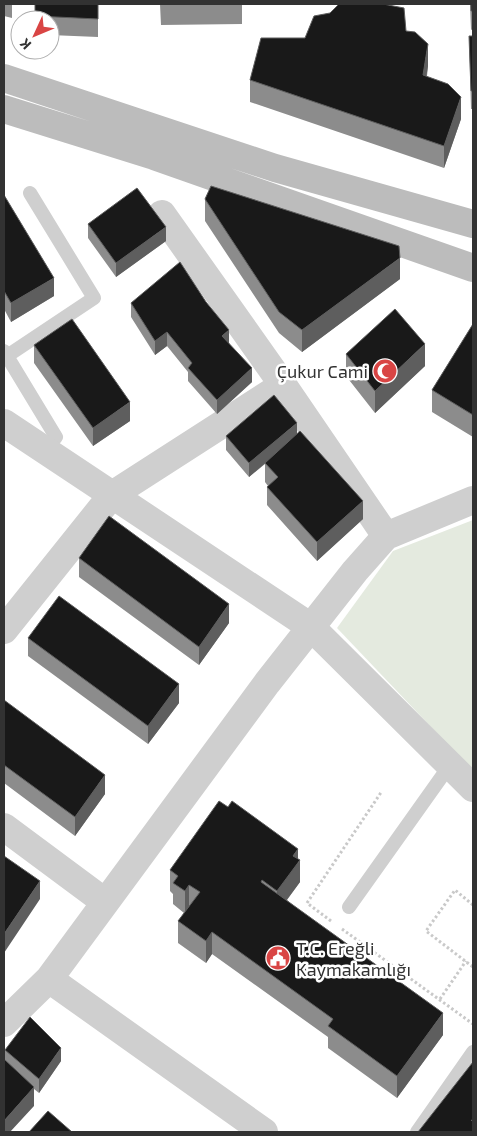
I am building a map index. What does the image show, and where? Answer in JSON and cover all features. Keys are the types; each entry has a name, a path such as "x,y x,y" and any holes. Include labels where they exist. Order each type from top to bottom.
{"main road":[{"path":"4,78 275,168 473,224"},
{"path":"4,109 154,156 473,268"}],"street":[{"path":"162,214 283,385 386,536"},
{"path":"4,630 112,495 283,385"},
{"path":"4,423 312,627 473,788"},
{"path":"4,1023 49,979 267,683 386,536 473,500"},
{"path":"4,827 105,902"},
{"path":"49,979 264,1132"}],"lane":[{"path":"30,193 94,298 5,354 56,437 45,450"},
{"path":"349,907 450,765"},
{"path":"417,1132 473,1052"}],"path":[{"path":"382,791 307,903 473,1024"},
{"path":"473,905 455,890 426,931 473,967"},
{"path":"440,999 466,961"}],"shaded area":[{"path":"473,520 473,771 337,628 393,551"}],"building":[{"path":"35,4 98,4 98,19 60,17 60,10 35,10"},
{"path":"339,4 383,4 404,8 406,31 415,32 428,44 423,75 448,84 461,97 444,146 250,80 261,38 305,38 314,16 330,13"},
{"path":"469,36 473,36 473,91 471,91"},
{"path":"211,186 399,246 400,258 302,330 279,312 205,199"},
{"path":"137,188 166,227 116,263 88,224"},
{"path":"4,195 54,278 11,303 4,291"},
{"path":"180,262 206,302 229,330 222,336 252,368 217,400 188,368 192,363 167,332 155,341 131,303"},
{"path":"395,309 425,344 375,391 346,354"},
{"path":"72,319 130,402 93,428 34,345"},
{"path":"473,324 473,415 432,390"},
{"path":"274,395 297,423 249,463 226,436"},
{"path":"300,431 363,501 317,542 267,487 278,477 265,463"},
{"path":"109,516 229,604 199,647 79,558"},
{"path":"59,596 179,684 148,726 28,638"},
{"path":"4,700 105,775 75,817 4,765"},
{"name":"T.C. Ereğli Kaymakamlığı","path":"219,801 228,807 232,801 298,849 293,856 300,860 277,891 262,880 261,882 443,1013 397,1076 328,1026 333,1019 212,932 206,941 178,921 200,892 189,885 185,891 173,883 178,876 170,870"},
{"path":"4,856 40,881 4,934"},
{"path":"30,1017 61,1048 39,1079 5,1050"},
{"path":"4,1059 34,1087 4,1121"},
{"path":"473,1062 473,1121 471,1120 473,1122 473,1132 418,1132"},
{"path":"48,1111 72,1132 29,1132"}],"place":[{"name":"Çukur Cami","path":"385,371"},
{"name":"T.C. Ereğli Kaymakamlığı","path":"278,958"}]}
